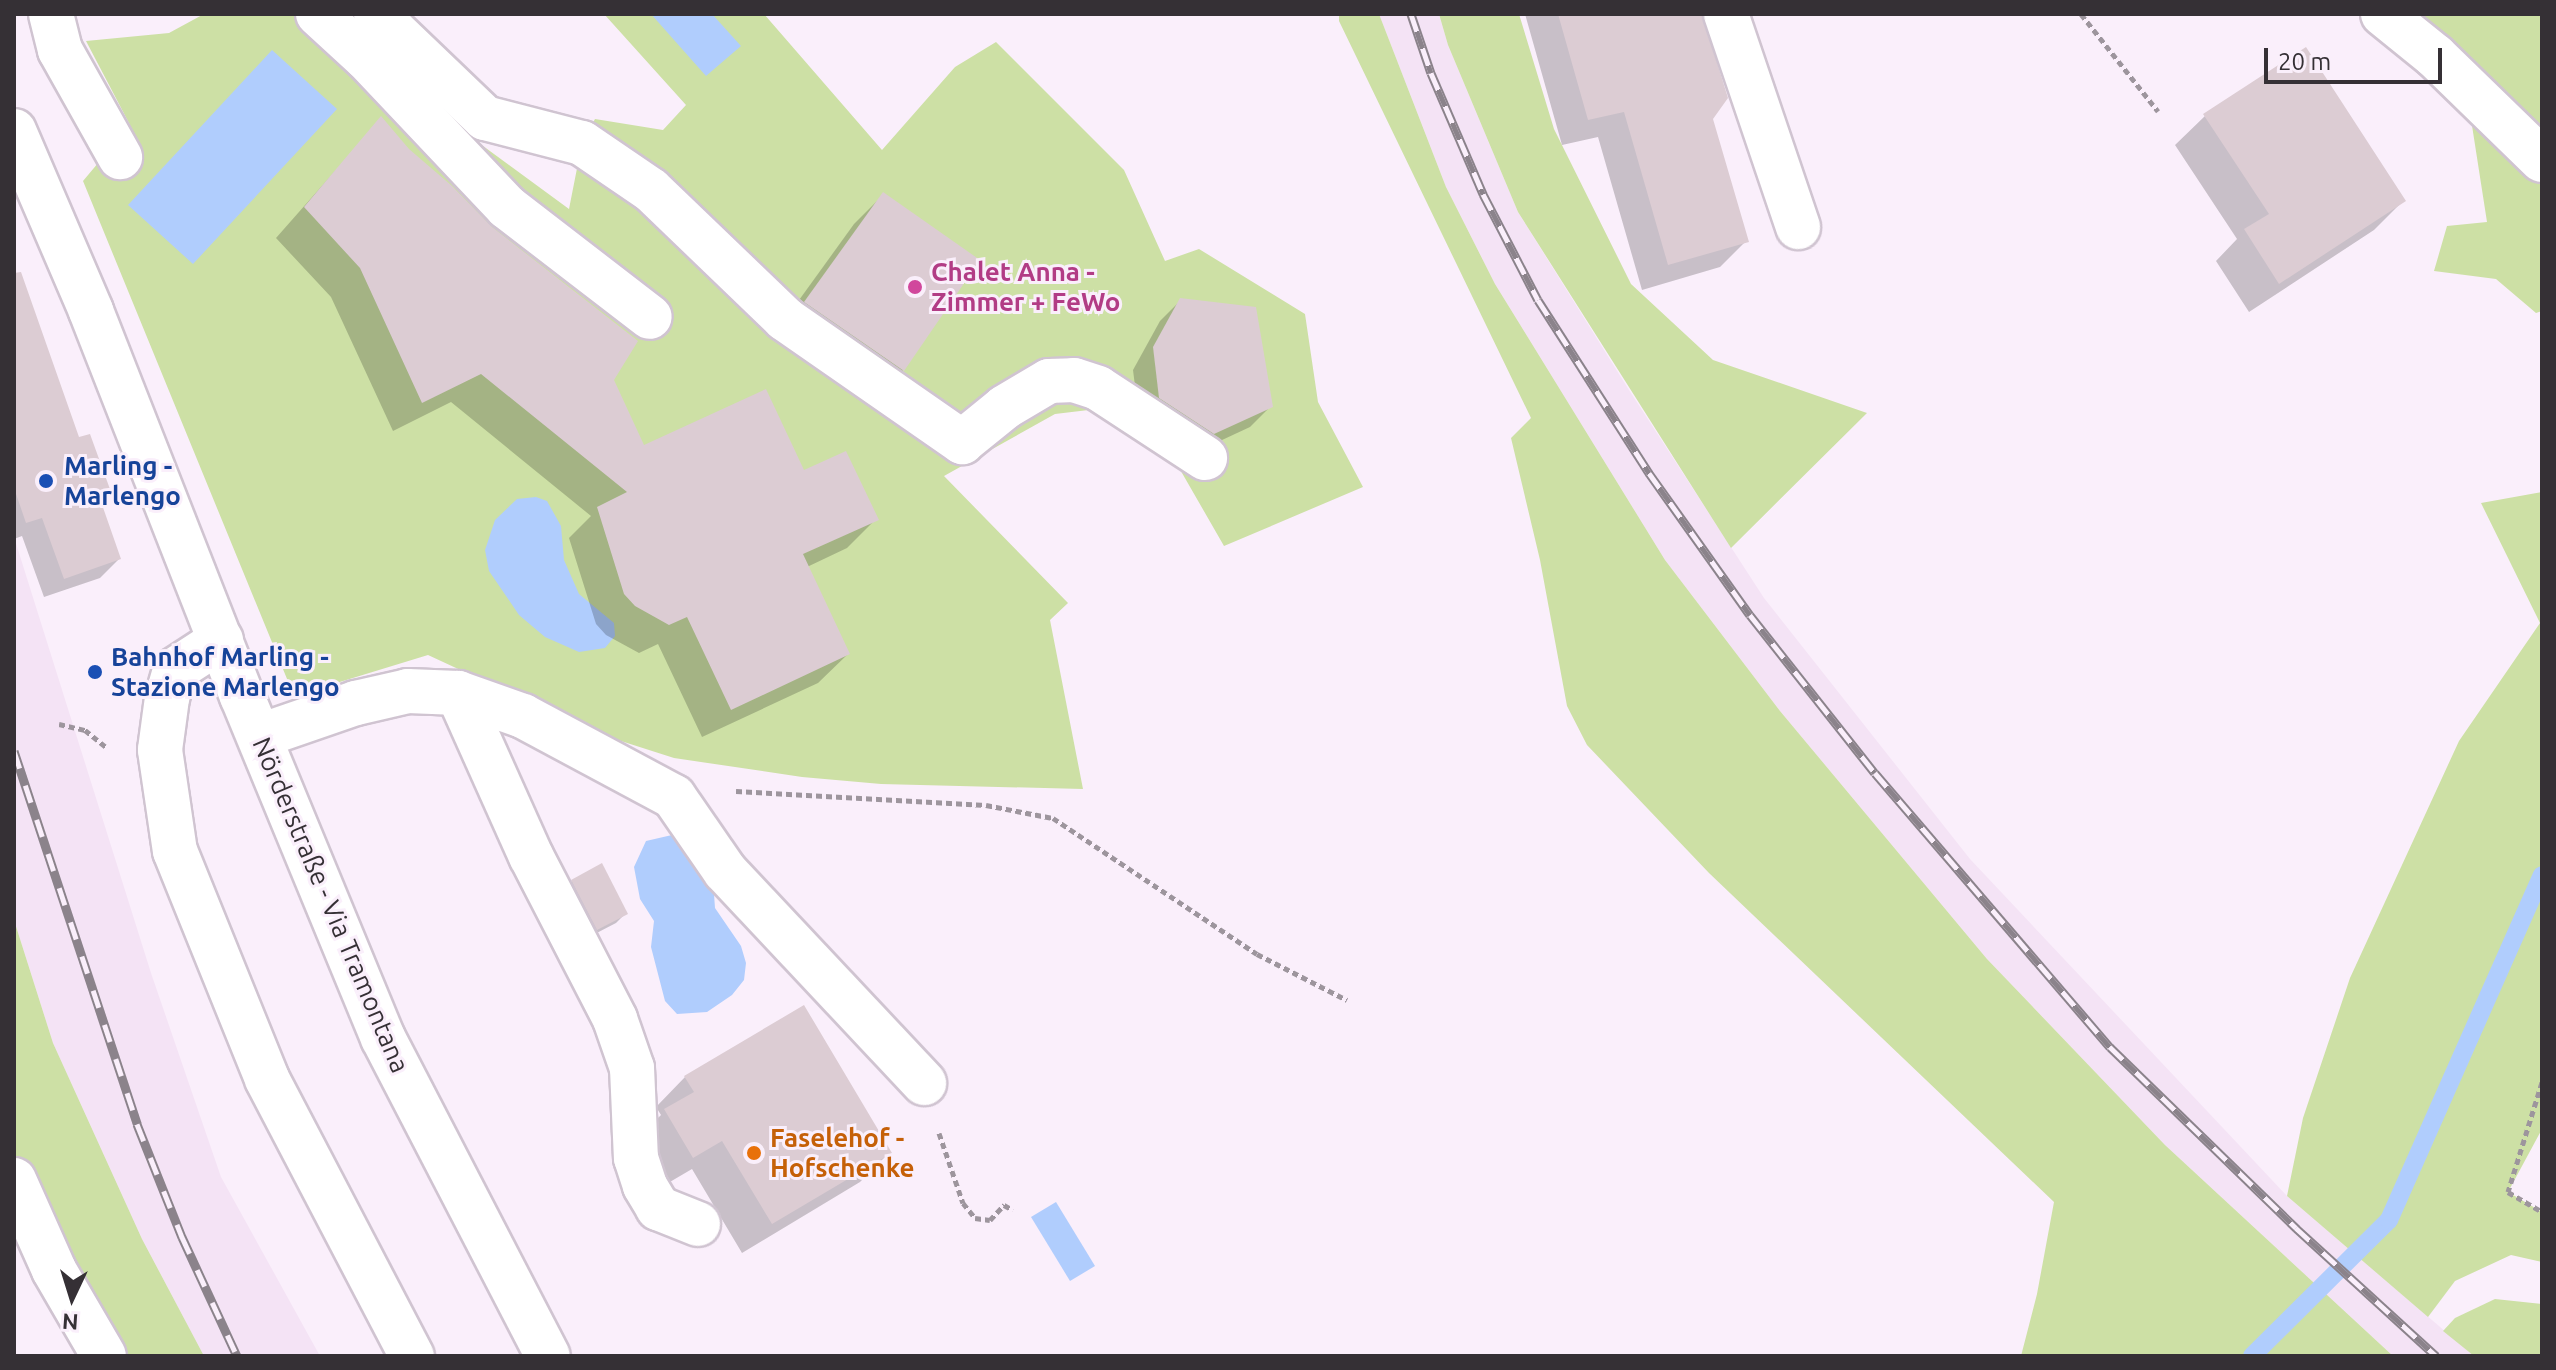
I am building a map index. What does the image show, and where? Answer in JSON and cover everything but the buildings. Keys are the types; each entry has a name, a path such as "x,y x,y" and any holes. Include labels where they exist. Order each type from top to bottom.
{"street":[{"path":"51,14 60,50 120,157"},
{"path":"318,14 366,58 507,207 650,317"},
{"path":"376,14 485,118 582,143 651,190 785,319 962,442 1005,407 1049,381 1074,380 1098,388 1205,458"},
{"path":"1726,14 1798,227"},
{"path":"2383,14 2435,56 2542,160"},
{"name":"Nörderstraße - Via Tramontana","path":"14,131 91,311 383,1038 548,1356"},
{"path":"221,640 175,670 167,698 160,750 175,851 267,1079 412,1356"},
{"path":"260,736 356,703 408,691 458,693 523,716 674,797 725,871 924,1083"},
{"path":"458,693 531,856 615,1019 632,1068 636,1158 645,1186 658,1208 698,1224"},
{"path":"14,1180 54,1270 104,1356"}],"path":[{"path":"2081,14 2158,111"},
{"path":"651,786 986,805 1053,818 1257,954 1347,1000"},
{"path":"2542,1082 2508,1192 2542,1212"},
{"path":"924,1083 963,1203 975,1218 990,1220 1004,1205 1013,1210"}],"shaded area":[{"path":"1379,14 1439,14 1448,45 1518,212 1629,390 1764,598 1970,859 2287,1196 2474,1356 2393,1356 2165,1145 1987,959 1780,711 1665,560 1495,284 1446,187"},
{"path":"14,537 151,973 221,1177 320,1356 204,1356 142,1239 53,1043 14,920"}],"green space":[{"path":"204,14 303,14 569,209 582,143 595,119 663,130 686,105 604,14 764,14 882,150 955,67 996,42 1124,170 1165,261 1199,249 1305,314 1318,402 1363,487 1224,546 1178,466 1097,409 1055,414 944,476 1068,603 1050,620 1083,789 881,784 802,777 674,758 599,734 428,655 294,696 83,181 130,125 86,41 169,33"},
{"path":"1339,14 1379,14 1446,187 1495,284 1665,560 1780,711 1987,959 2165,1145 2393,1356 2021,1356 2037,1294 2054,1202 1709,873 1587,745 1567,706 1540,560 1511,438 1531,418 1339,21"},
{"path":"1439,14 1519,14 1554,129 1631,284 1713,360 1867,413 1731,548 1518,212 1448,45"},
{"path":"2383,14 2542,14 2542,311 2536,313 2496,279 2434,271 2447,226 2487,222 2466,87"},
{"path":"2542,492 2542,1129 2508,1192 2542,1212 2542,1262 2511,1255 2455,1281 2428,1317 2287,1196 2303,1118 2350,978 2459,741 2540,623 2481,503"},
{"path":"14,920 53,1043 142,1239 204,1356 104,1356 14,1180"},
{"path":"2495,1299 2542,1304 2542,1356 2474,1356 2443,1331 2455,1318"}],"water":[{"path":"651,14 712,14 741,46 706,76"},
{"path":"272,50 337,109 193,264 128,205"},
{"path":"536,497 547,501 561,526 564,560 579,594 614,623 615,636 605,648 579,652 545,637 519,615 489,571 485,550 495,520 517,499"},
{"path":"685,832 713,880 715,908 741,946 746,963 744,980 732,995 707,1012 677,1014 665,1001 651,947 654,921 640,899 634,867 646,841"},
{"path":"1056,1202 1095,1266 1070,1281 1031,1217"}],"waterway":[{"path":"2252,1356 2389,1220 2542,875"}],"railway":[{"path":"1411,14 1431,73 1483,194 1538,300 1649,473 1750,615 1875,773 2110,1047 2296,1228 2436,1356"},
{"path":"14,751 137,1124 182,1237 237,1356"}],"place":[{"name":"Chalet Anna - Zimmer + FeWo","path":"915,287"},
{"name":"Marling - Marlengo","path":"46,481"},
{"name":"Bahnhof Marling - Stazione Marlengo","path":"95,672"},
{"name":"Faselehof - Hofschenke","path":"754,1153"}]}
